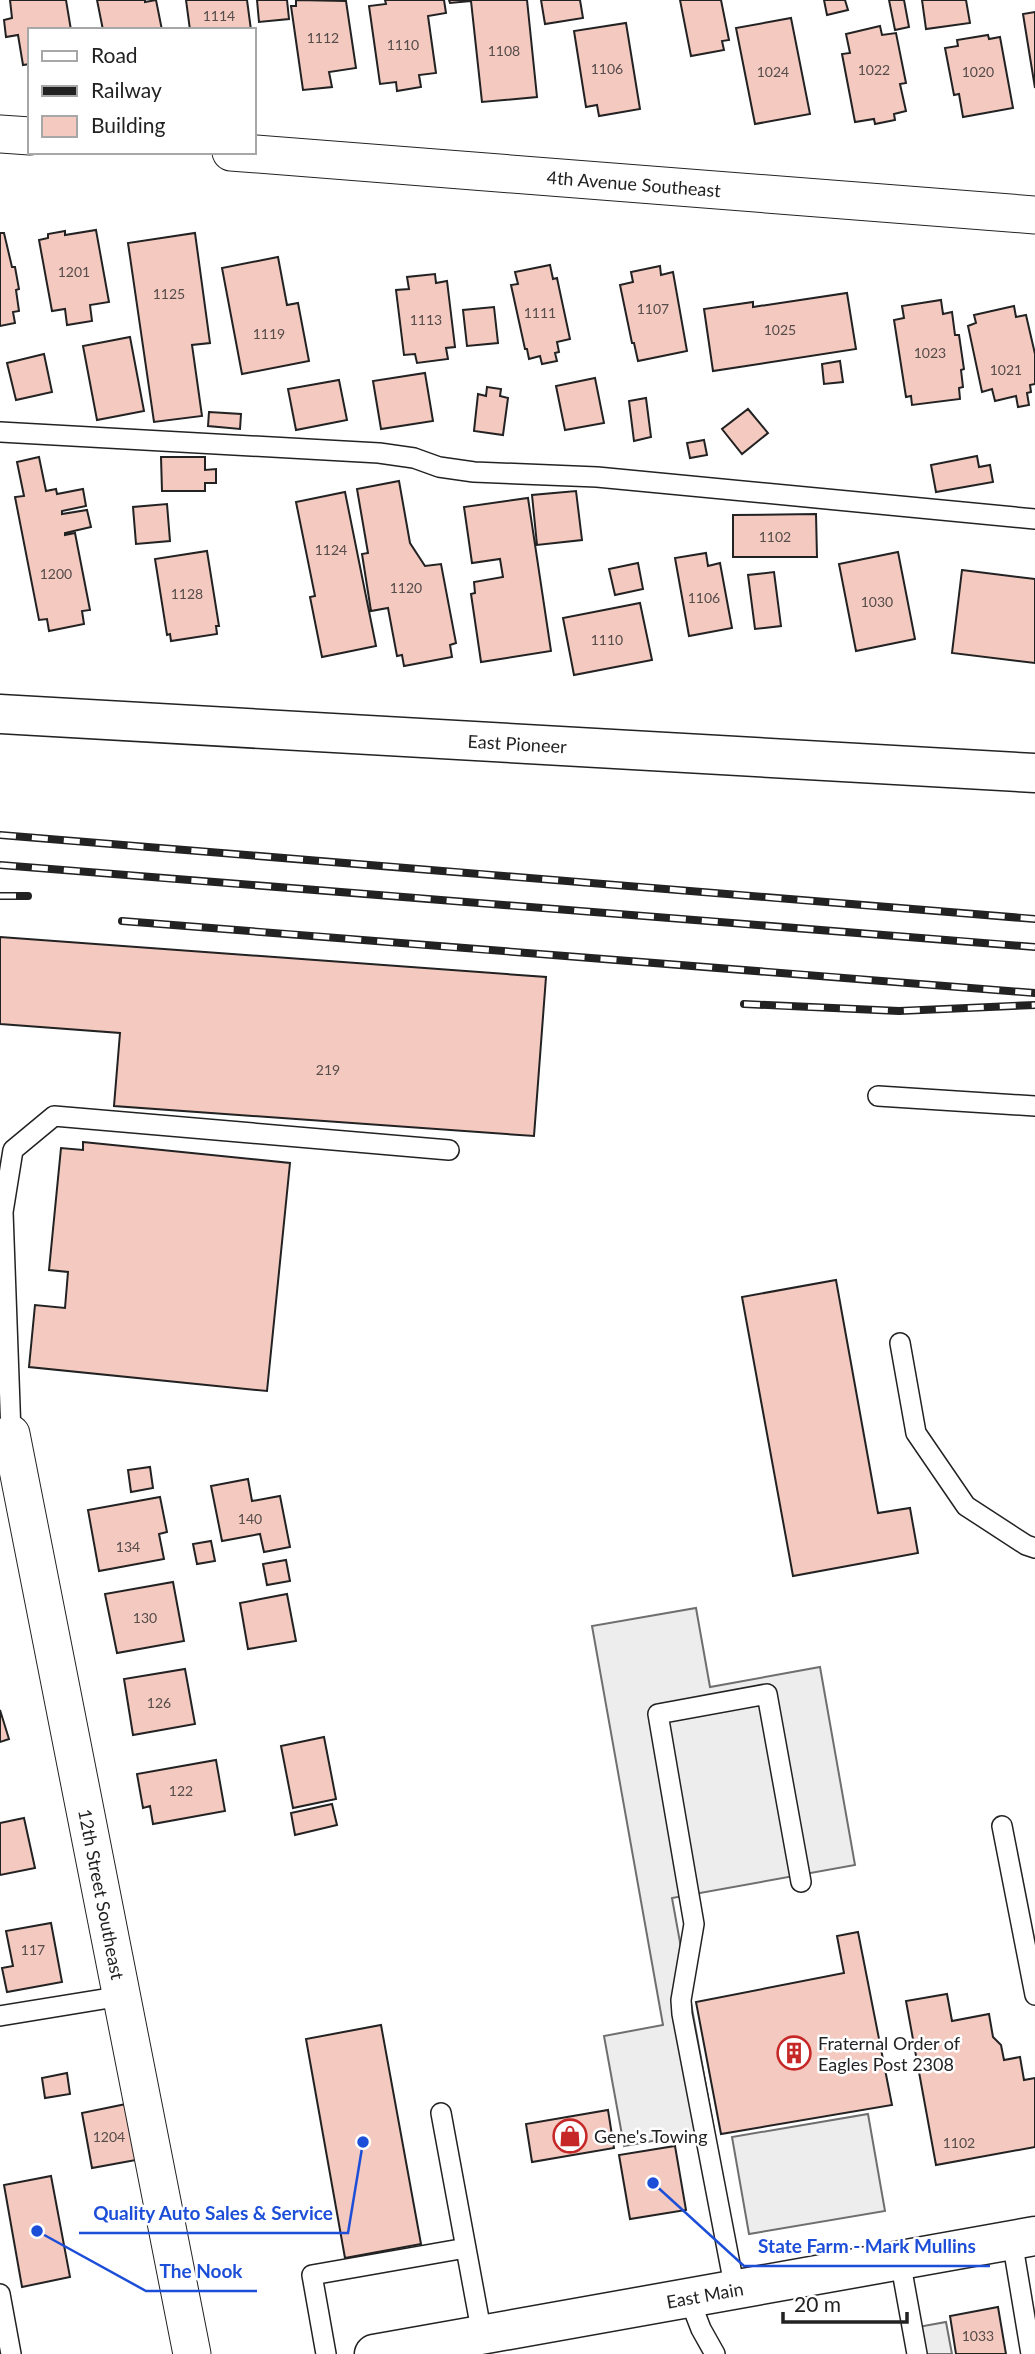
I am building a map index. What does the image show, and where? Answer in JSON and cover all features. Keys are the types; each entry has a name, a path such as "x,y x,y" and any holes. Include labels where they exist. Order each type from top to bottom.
{"street":[{"path":"0,134 28,136"},
{"name":"4th Avenue Southeast","path":"256,154 1035,215"},
{"name":"East Pioneer","path":"0,714 1035,773"},
{"name":"12th Street Southeast","path":"11,1434 192,2354"},
{"name":"East Main","path":"374,2354 1024,2238"}],"lane":[{"path":"0,432 379,453 474,472 597,477 1035,519"},
{"path":"878,1096 1035,1106"},
{"path":"11,1434 3,1212 13,1150 54,1116 449,1150"},
{"path":"900,1343 916,1433 966,1506 1026,1545 1035,1548"},
{"path":"735,2290 682,2014 681,2000 694,1924 658,1714 767,1694 801,1882"},
{"path":"1002,1826 1035,1995"},
{"path":"0,2016 122,1996"},
{"path":"441,2113 482,2334"},
{"path":"1024,2238 1031,2354"},
{"path":"326,2354 312,2275 466,2248"},
{"path":"900,2260 917,2354"},
{"path":"0,2294 11,2354"},
{"path":"689,2298 701,2329 715,2354"}],"shaded area":[{"path":"696,1608 710,1687 820,1667 855,1865 672,1898 714,2130 624,2146 604,2036 663,2025 592,1626"},
{"path":"868,2114 885,2211 749,2234 732,2137"},
{"path":"946,2322 952,2354 923,2354 918,2327"}],"building":[{"path":"10,0 66,0 71,28 28,28 28,64 23,65 18,35 6,37 4,20 12,18"},
{"path":"97,0 156,0 162,28 103,28"},
{"path":"186,0 247,0 251,28 190,28"},
{"path":"257,0 287,0 289,19 259,22"},
{"path":"296,0 346,1 356,68 329,72 332,87 303,90 291,6 296,6"},
{"path":"385,0 444,0 446,13 428,16 436,73 419,75 421,87 397,91 396,82 380,84 369,6 386,4"},
{"path":"449,0 527,0 537,97 482,102 471,1 450,3"},
{"path":"541,0 580,0 583,18 545,24"},
{"path":"680,0 721,0 729,40 722,41 724,50 691,56"},
{"path":"824,0 845,0 848,10 827,15"},
{"path":"889,0 904,0 909,27 895,30"},
{"path":"922,0 966,0 970,23 926,29"},
{"path":"1035,12 1035,88 1023,14"},
{"path":"791,18 810,114 755,124 736,28"},
{"path":"626,23 640,109 599,116 597,105 586,107 574,31"},
{"path":"880,26 882,35 896,33 906,83 900,84 906,111 894,114 895,120 875,124 874,119 855,122 842,54 850,53 846,34"},
{"path":"988,35 989,39 1000,37 1013,108 963,117 959,94 954,95 945,48 958,46 957,40"},
{"path":"96,230 109,302 90,305 92,321 67,325 65,309 52,311 39,240 48,238 48,234 65,231 65,235"},
{"path":"0,233 4,233 12,267 15,267 19,311 13,312 15,323 0,326"},
{"path":"195,233 210,343 192,345 202,416 154,422 128,243"},
{"path":"278,257 287,305 298,303 309,361 242,374 222,268"},
{"path":"550,265 553,279 557,278 570,339 557,342 557,361 542,364 540,356 529,359 525,349 511,285 518,284 515,272"},
{"path":"660,266 661,275 673,272 687,351 638,361 620,285 633,282 631,272"},
{"path":"435,274 436,283 447,281 455,347 446,348 448,359 417,363 415,354 404,355 396,290 409,289 407,277"},
{"path":"847,293 856,349 713,371 704,309 753,302 753,307"},
{"path":"941,300 943,314 952,312 955,335 959,335 964,369 961,370 963,387 959,388 960,399 912,405 911,396 906,397 894,320 904,318 902,306"},
{"path":"1014,306 1016,317 1026,315 1035,354 1035,384 1030,385 1031,392 1027,393 1029,405 1018,407 1016,396 995,401 992,389 982,392 968,326 976,323 974,315"},
{"path":"494,307 498,343 467,346 463,310"},
{"path":"130,337 144,411 97,420 83,346"},
{"path":"44,354 52,392 16,400 7,363"},
{"path":"840,361 843,382 824,384 822,364"},
{"path":"425,373 433,421 381,429 373,381"},
{"path":"595,378 604,423 565,430 556,386"},
{"path":"339,380 347,420 296,430 288,389"},
{"path":"487,387 501,389 500,396 508,398 503,435 474,431 478,394 486,396"},
{"path":"646,398 651,437 634,441 629,401"},
{"path":"748,409 768,433 742,454 722,429"},
{"path":"209,412 241,414 240,429 208,426"},
{"path":"704,440 707,455 690,458 687,443"},
{"path":"977,456 979,467 990,465 993,482 936,492 931,465"},
{"path":"39,457 46,491 56,489 57,494 83,489 86,506 62,511 62,514 87,510 91,527 65,533 75,533 90,610 82,611 84,624 49,631 47,619 39,620 15,497 24,496 17,462"},
{"path":"161,457 205,457 205,470 216,469 216,483 205,483 205,491 162,491"},
{"path":"399,481 410,543 425,566 441,564 456,643 450,645 452,657 404,666 402,655 397,656 388,608 371,611 362,554 368,553 357,489"},
{"path":"576,491 582,540 537,545 532,495"},
{"path":"345,492 376,646 322,657 310,597 315,596 296,502"},
{"path":"528,498 551,651 481,662 471,594 475,593 474,582 503,577 500,559 472,563 464,507"},
{"path":"167,504 170,541 136,544 133,507"},
{"path":"816,514 817,557 733,557 733,515"},
{"path":"207,551 219,626 216,626 217,634 171,641 170,634 167,635 155,559"},
{"path":"898,552 915,639 856,651 839,564"},
{"path":"706,553 708,566 720,563 732,628 689,636 675,558"},
{"path":"638,563 643,589 615,595 609,569"},
{"path":"962,570 1035,579 1035,663 952,653"},
{"path":"774,572 781,626 755,629 748,575"},
{"path":"640,603 652,660 574,675 563,618"},
{"path":"0,937 546,977 534,1136 114,1106 120,1033 0,1024"},
{"path":"83,1142 290,1163 267,1391 29,1367 35,1305 65,1308 68,1272 49,1270 61,1148 83,1150"},
{"path":"836,1280 878,1513 910,1508 918,1553 793,1576 742,1297"},
{"path":"150,1467 153,1488 131,1492 128,1470"},
{"path":"248,1479 252,1501 280,1496 290,1547 264,1552 260,1534 222,1541 211,1486"},
{"path":"160,1497 167,1532 159,1534 164,1559 99,1571 88,1510"},
{"path":"211,1541 215,1561 197,1564 193,1544"},
{"path":"286,1560 290,1581 267,1585 263,1564"},
{"path":"173,1582 184,1641 117,1653 105,1594"},
{"path":"287,1594 296,1641 248,1649 240,1603"},
{"path":"185,1669 195,1724 133,1735 124,1679"},
{"path":"0,1710 9,1739 0,1742"},
{"path":"324,1737 336,1799 293,1808 281,1746"},
{"path":"216,1760 225,1811 153,1824 150,1806 143,1808 137,1774"},
{"path":"332,1804 337,1825 295,1835 291,1813"},
{"path":"24,1818 35,1868 0,1875 0,1823"},
{"path":"51,1923 62,1982 7,1992 2,1968 13,1966 6,1931"},
{"name":"Fraternal Order of Eagles Post 2308","path":"858,1932 892,2105 721,2134 696,2002 844,1973 837,1936"},
{"path":"947,1994 952,2021 989,2014 993,2037 1001,2045 1004,2060 1020,2057 1024,2080 1035,2078 1035,2147 936,2165 906,2001"},
{"path":"381,2025 421,2244 345,2258 306,2039"},
{"path":"67,2073 70,2094 45,2098 42,2078"},
{"path":"126,2104 136,2160 92,2168 82,2113"},
{"name":"Gene's Towing","path":"608,2110 614,2148 532,2162 526,2124"},
{"path":"675,2146 686,2210 630,2219 619,2155"},
{"path":"51,2176 70,2277 22,2287 4,2185"},
{"path":"998,2307 1006,2354 956,2354 950,2316"}],"railway":[{"path":"0,835 1035,919"},
{"path":"0,865 1035,947"},
{"path":"0,896 28,896"},
{"path":"122,921 1035,993"},
{"path":"744,1004 899,1011 1035,1005"}],"place":[{"name":"Fraternal Order of Eagles Post 2308","path":"794,2053"},
{"name":"Gene's Towing","path":"570,2136"},
{"name":"Quality Auto Sales & Service","path":"363,2142"},
{"name":"State Farm - Mark Mullins","path":"653,2183"},
{"name":"The Nook","path":"37,2231"}]}
